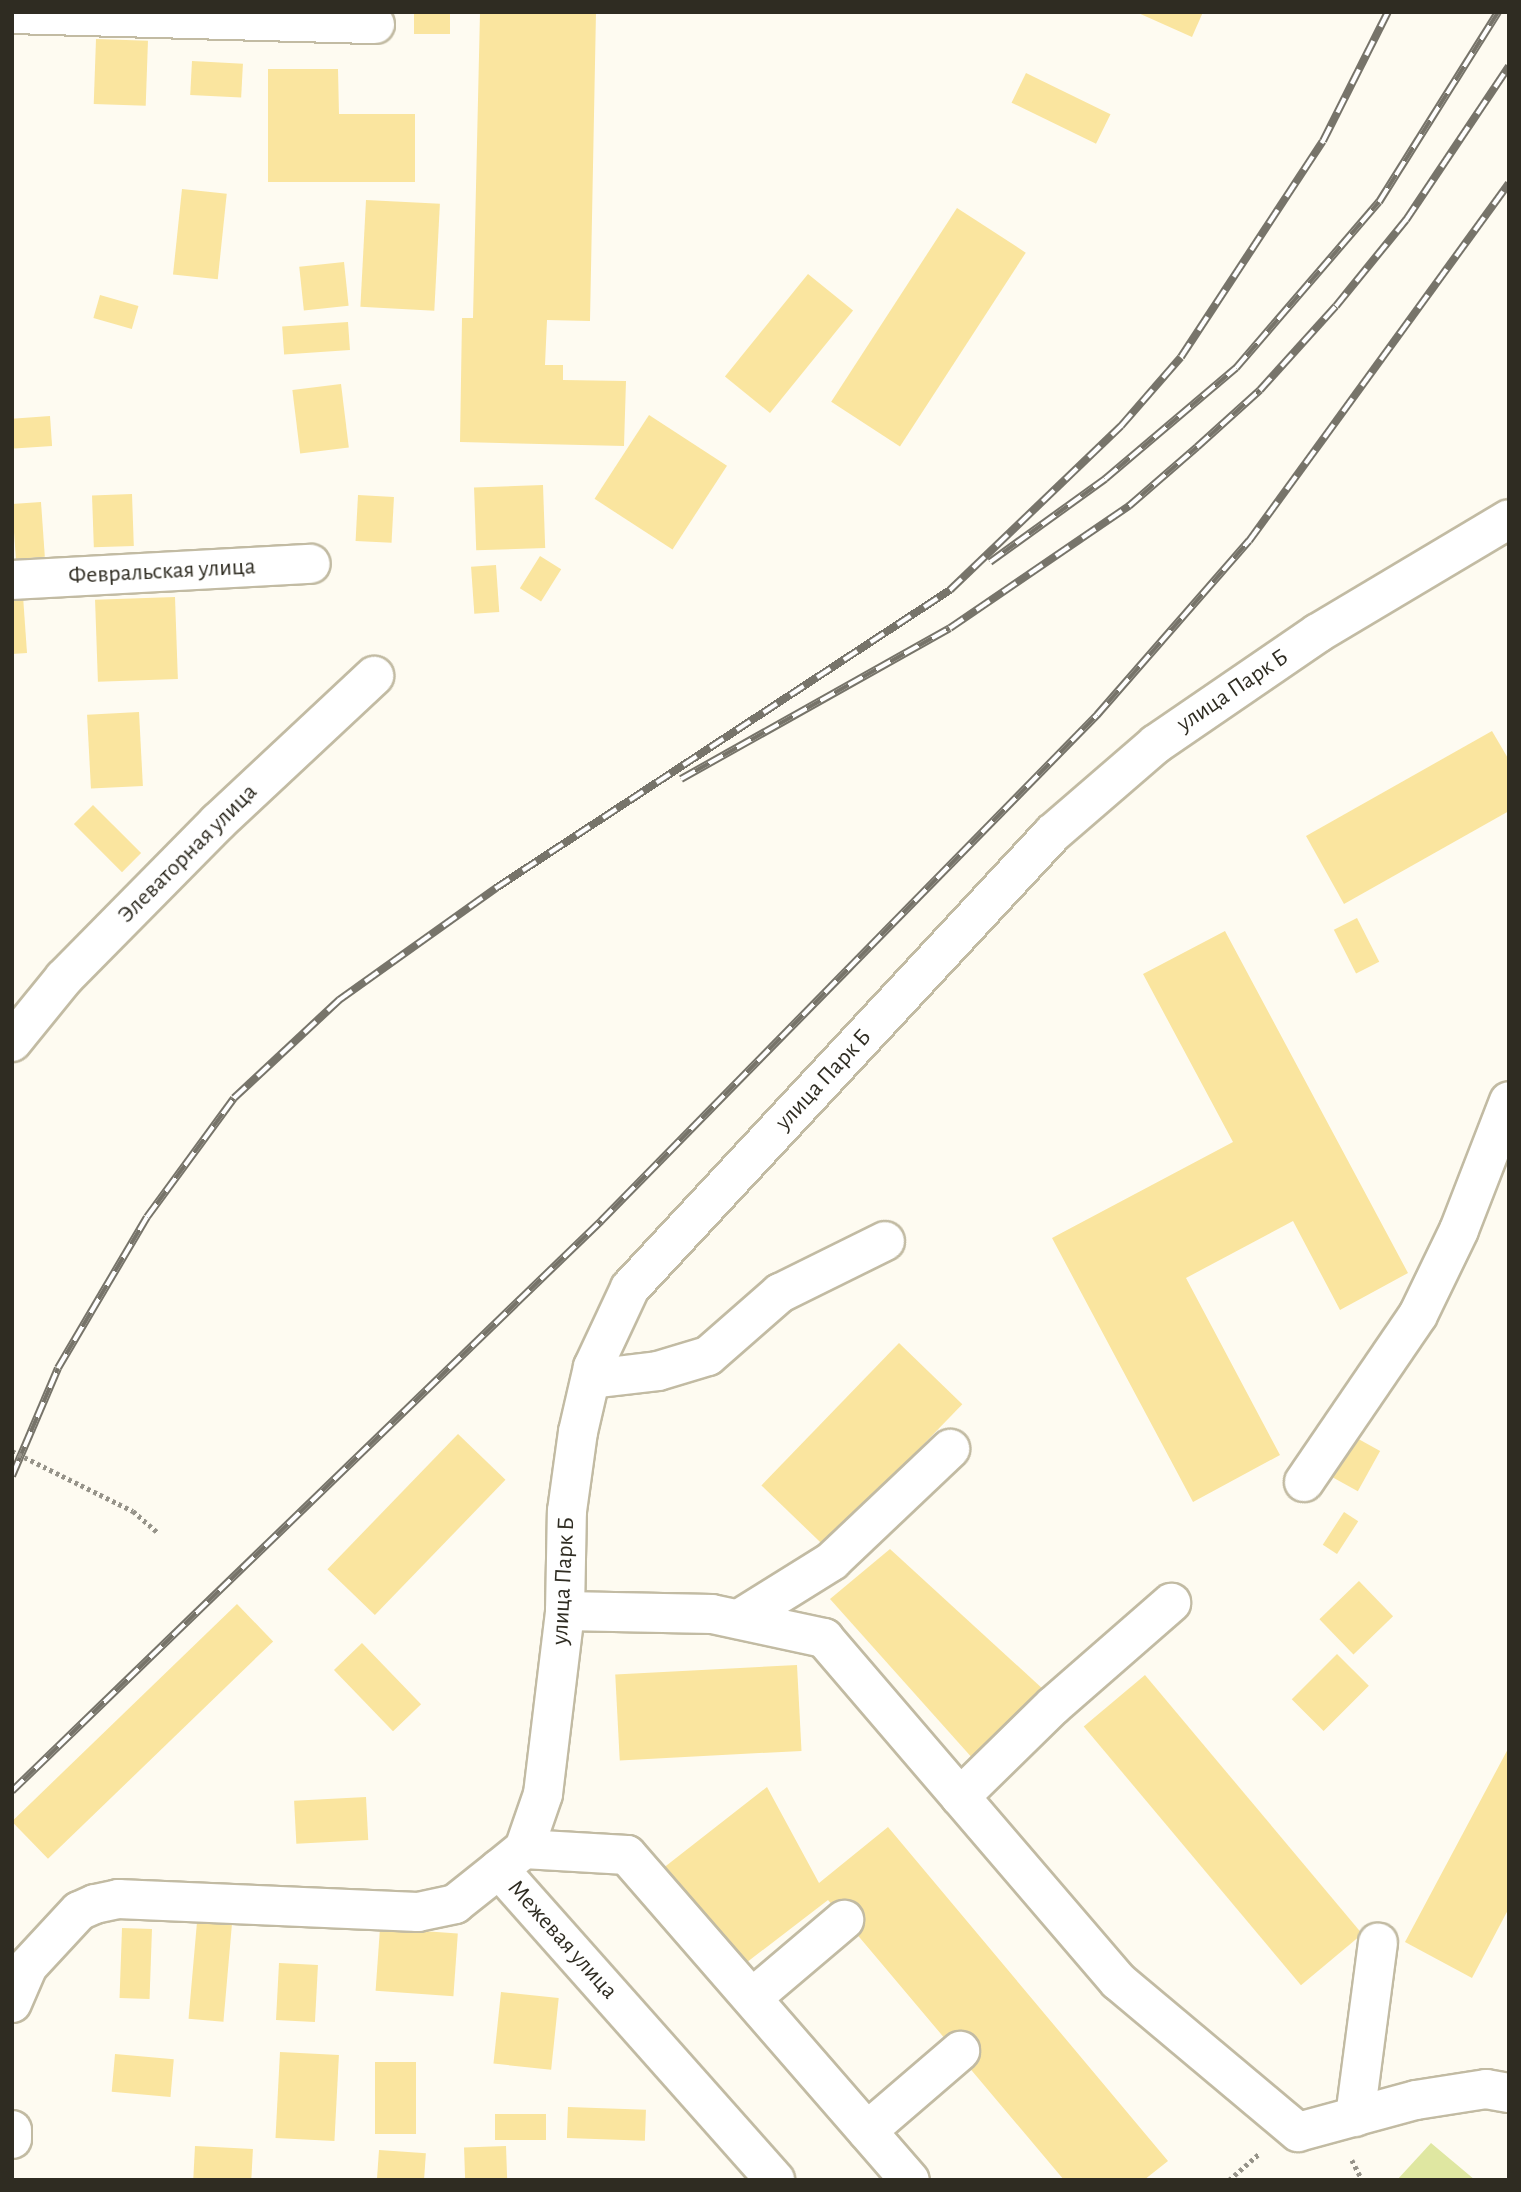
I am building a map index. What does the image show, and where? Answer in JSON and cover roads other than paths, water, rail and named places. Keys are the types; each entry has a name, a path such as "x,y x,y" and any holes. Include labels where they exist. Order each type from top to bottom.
{"street":[{"path":"12,14 375,24"},
{"name":"улица Парк Б","path":"511,1859 544,1794 565,1611 567,1511 578,1432 591,1379 631,1288 1052,833 1156,744 1318,633 1509,519"},
{"name":"Февральская улица","path":"12,580 311,564"},
{"name":"Элеваторная улица","path":"12,1042 64,978 199,841 374,676"},
{"path":"1304,1482 1418,1315 1459,1230 1509,1101"},
{"path":"591,1379 658,1371 708,1356 780,1293 885,1241"},
{"path":"739,1619 832,1561 950,1449"},
{"path":"960,1797 1053,1706 1171,1603"},
{"path":"565,1611 712,1614 824,1639 1118,1981 1298,2132 1474,2091 1509,2093"},
{"name":"Межевая улица","path":"12,2003 28,1966 79,1911 118,1899 418,1912 455,1904 511,1859 627,1855 910,2180"},
{"name":"Межевая улица","path":"511,1859 775,2180"},
{"path":"752,1998 844,1920"},
{"path":"1355,2117 1378,1943"},
{"path":"867,2131 960,2051"},
{"path":"12,2130 12,2139"}],"railway":[{"path":"12,1476 58,1368 147,1217 234,1098 339,1000 496,888 950,590 1121,426 1181,357 1323,141 1388,12"},
{"path":"990,562 1105,479 1236,368 1379,202 1498,12"},
{"path":"681,779 950,628 1129,506 1260,390 1336,306 1406,220 1509,66"},
{"path":"12,1791 601,1221 1097,715 1249,541 1509,183"}]}
